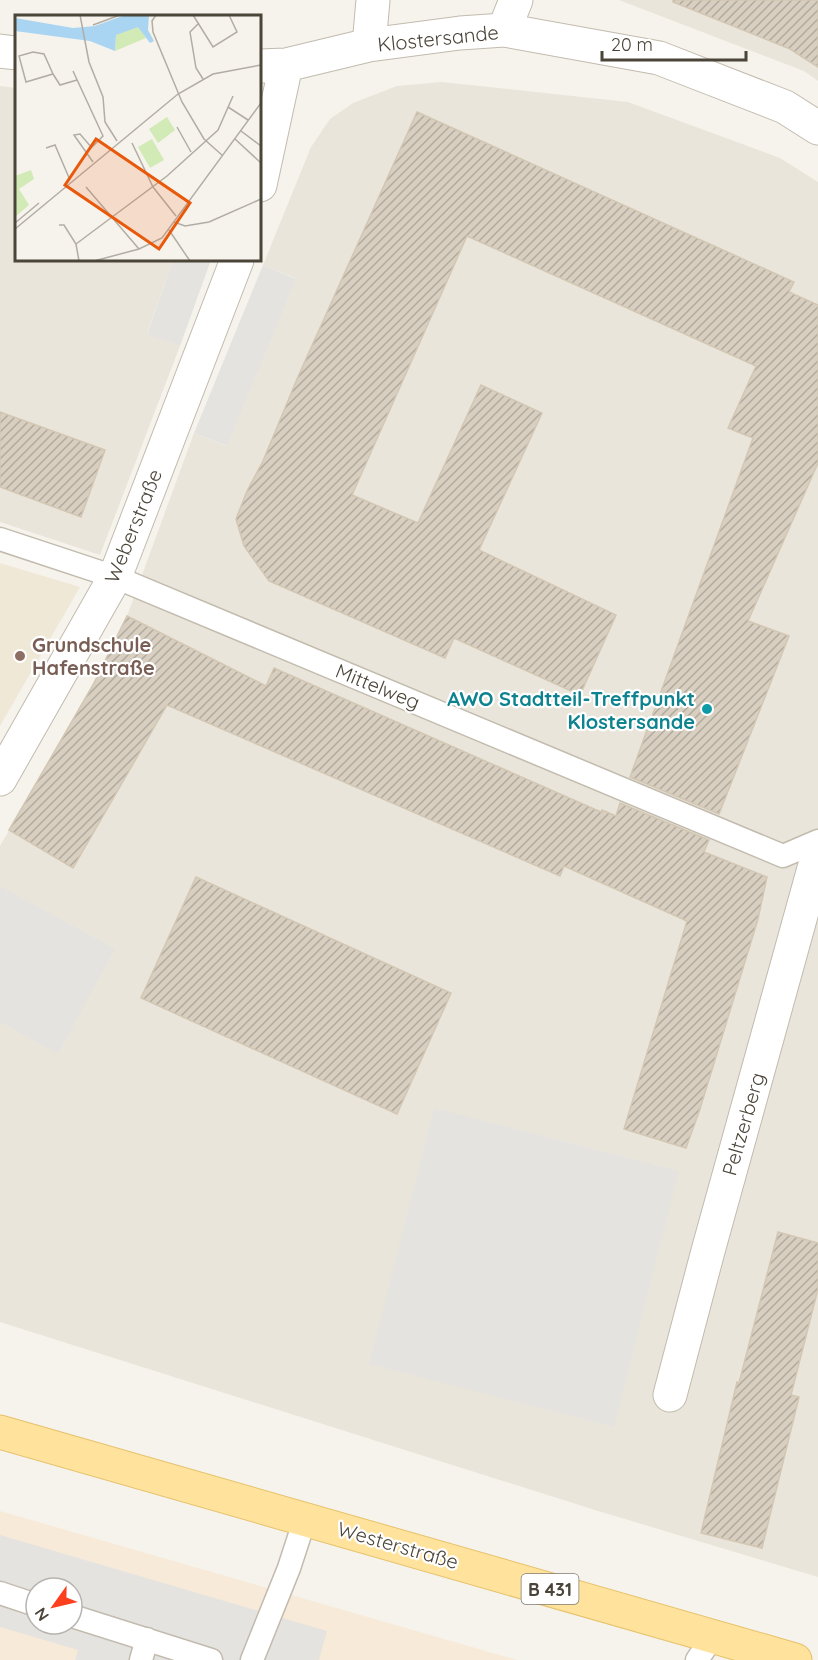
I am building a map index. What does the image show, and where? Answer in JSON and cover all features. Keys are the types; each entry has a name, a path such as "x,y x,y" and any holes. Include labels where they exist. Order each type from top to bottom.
{"main road":[{"name":"Westerstraße","path":"0,1432 305,1519 705,1648 795,1660"}],"street":[{"path":"369,45 373,0"},
{"path":"504,30 516,0"},
{"name":"Klostersande","path":"273,65 369,45 460,33 504,30 659,58 785,107 818,128"},
{"path":"0,51 15,53"},
{"path":"261,176 273,65"},
{"name":"Weberstraße","path":"0,779 115,577 237,261"},
{"name":"Peltzerberg","path":"670,1395 818,854"}],"lane":[{"name":"Mittelweg","path":"0,540 115,577 783,856 818,841"},
{"path":"252,1660 289,1568 305,1519"},
{"path":"0,1593 24,1601"},
{"path":"84,1622 144,1650 211,1660"}],"shaded area":[{"path":"619,0 818,0 818,81 804,71"},
{"path":"442,82 628,102 780,158 818,182 818,1577 595,1510 0,1322 0,846 100,671 127,616 194,433 226,446 295,278 263,265 311,147 330,119 353,103 397,86"},
{"path":"0,86 15,88 15,261 173,261 147,333 180,346 100,555 0,522"},
{"path":"173,261 211,261 180,346 147,334"},
{"path":"263,265 296,279 227,446 194,433"},
{"name":"Grundschule Hafenstraße","path":"0,563 80,587 0,726"},
{"path":"0,886 115,949 58,1054 0,1022"},
{"path":"434,1108 679,1171 614,1427 369,1364"},
{"path":"0,1511 517,1660 0,1660"},
{"path":"0,1535 327,1631 319,1660 75,1660 78,1650 31,1636 84,1636 84,1576 24,1576 24,1634 0,1627"}],"building":[{"path":"673,0 818,0 818,67 790,49 673,2"},
{"path":"417,112 794,282 789,292 818,305 818,463 748,621 789,636 719,814 630,777 753,438 728,428 756,366 467,236 352,495 418,523 481,385 542,413 479,550 616,615 580,695 454,638 445,658 269,581 244,546 236,519 247,491 263,461 297,379"},
{"path":"0,412 105,450 81,517 0,487"},
{"path":"127,616 266,686 274,668 601,812 602,810 616,816 620,803 709,840 704,852 767,877 758,919 686,1148 624,1129 687,921 564,866 560,876 167,705 73,868 9,830 93,685"},
{"path":"196,877 451,993 397,1114 141,998"},
{"path":"778,1232 818,1243 818,1289 791,1395 799,1397 762,1548 701,1533 737,1382 739,1383"}],"place":[{"name":"Grundschule Hafenstraße","path":"20,656"},
{"name":"AWO Stadtteil-Treffpunkt Klostersande","path":"707,709"}]}
